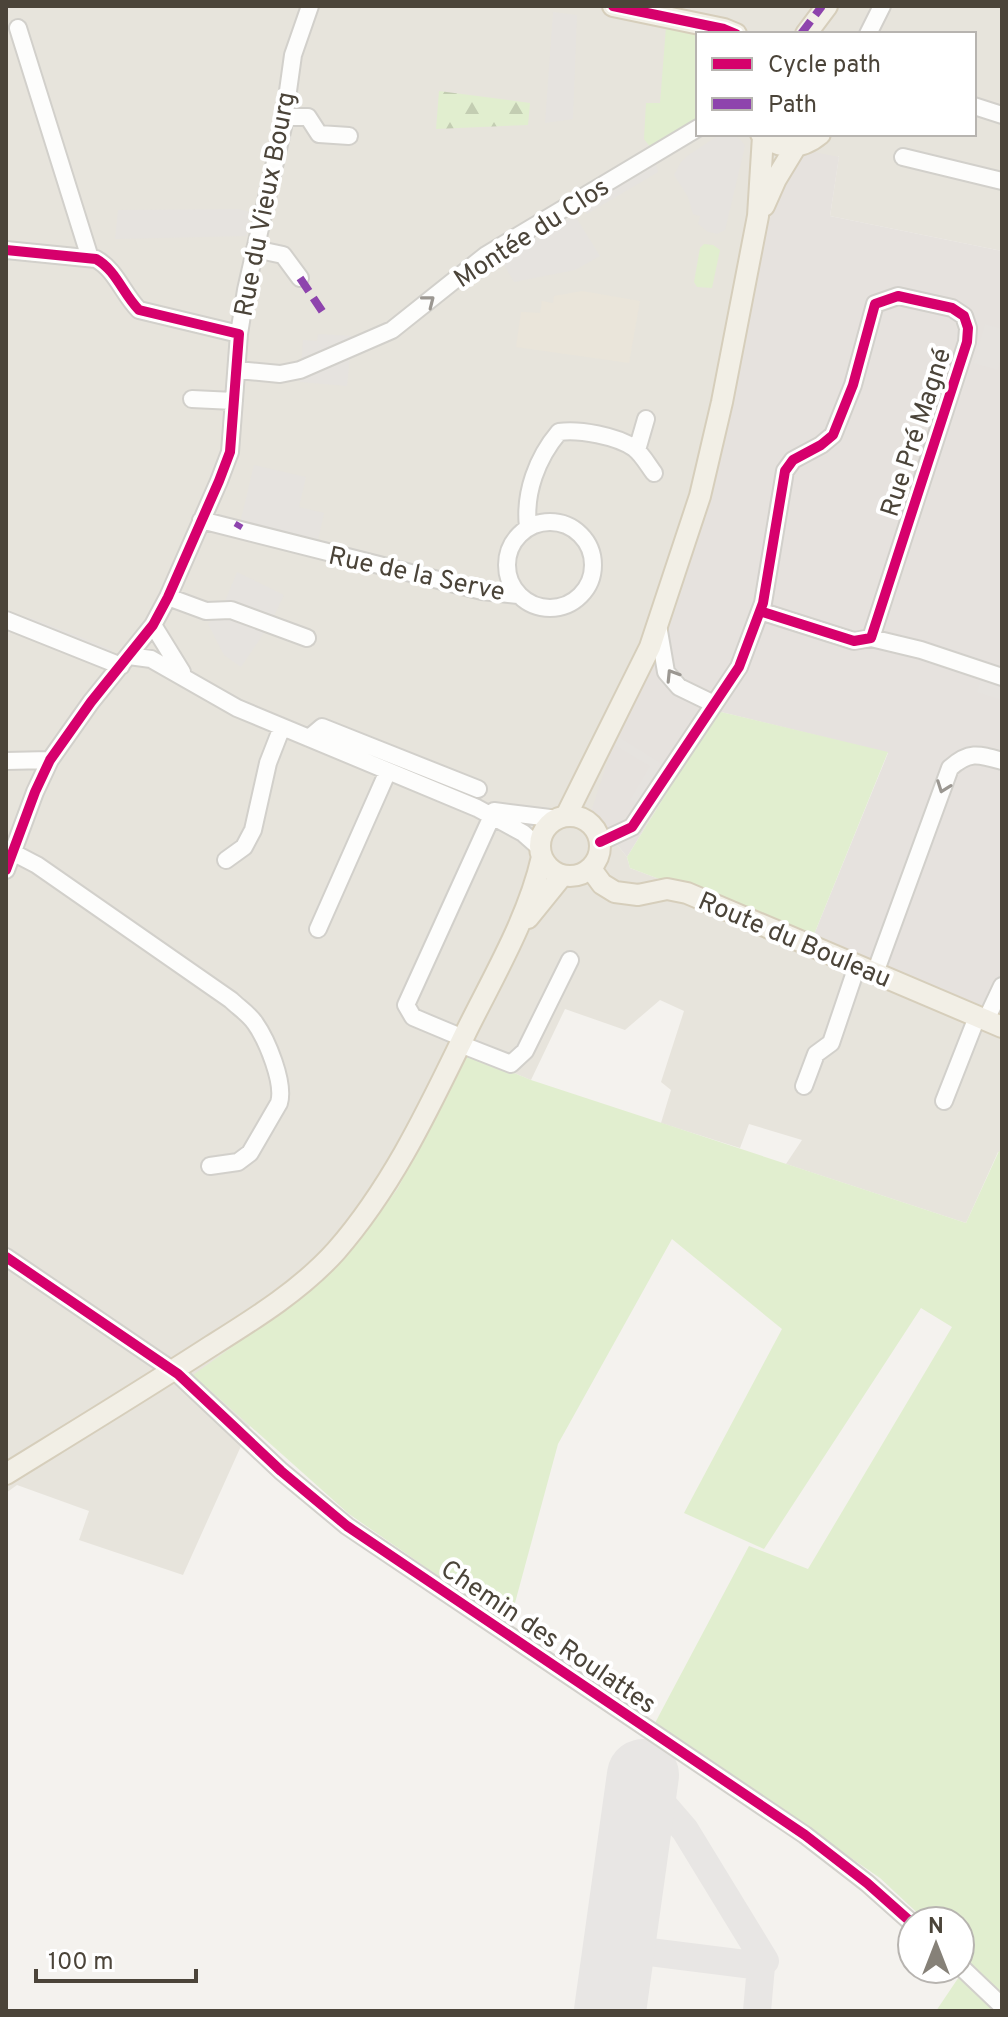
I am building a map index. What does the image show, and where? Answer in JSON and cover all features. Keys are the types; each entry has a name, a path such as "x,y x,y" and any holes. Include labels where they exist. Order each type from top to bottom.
{"main road":[{"path":"613,6 731,32"},
{"path":"808,32 827,6"},
{"path":"822,32 836,6"},
{"path":"6,1474 257,1317 311,1276 371,1207 418,1129 508,948 538,875 545,830 569,818 650,647 680,562 710,456 758,216 762,136"},
{"path":"764,136 784,146 796,146 817,136"},
{"path":"758,216 796,146"},
{"path":"541,852 546,865 562,876 572,877 591,869 600,852 600,842 591,824 569,818"},
{"name":"Route du Bouleau","path":"591,869 602,884 615,892 638,895 667,889 687,893 989,1021"},
{"path":"508,948 562,876"}],"street":[{"name":"Rue du Vieux Bourg","path":"6,870 50,760 91,702 149,630 168,597 230,452 239,334 284,117 293,55 310,6"},
{"path":"869,32 882,6"},
{"path":"18,28 90,258"},
{"path":"976,107 1002,115"},
{"path":"284,117 308,117 319,134 349,136"},
{"name":"Montée du Clos","path":"237,370 280,374 300,370 351,347 368,343 392,330 486,255 696,129"},
{"path":"903,157 1002,181"},
{"path":"255,249 283,255 300,278"},
{"path":"6,250 90,258 108,266 129,300 139,310 239,334"},
{"name":"Rue Pré Magné","path":"600,842 632,827 739,667 760,611 785,471 793,460 833,435 853,385 875,304 898,296 937,303 964,316 968,328 967,342 871,638"},
{"path":"192,399 234,401"},
{"path":"646,419 637,450 654,473"},
{"name":"Rue de la Serve","path":"528,527 526,510 535,470 546,447 559,432 591,432 637,450"},
{"name":"Rue de la Serve","path":"201,520 238,526 316,551 482,591 518,595"},
{"name":"Rue de la Serve","path":"542,522 557,522 583,536 593,563 591,578 584,591 573,601 560,607 545,608 530,604 518,595 511,584 507,559 518,535 542,522"},
{"path":"168,597 206,611 231,610 307,638"},
{"path":"760,611 854,641 871,638 921,650 1002,677"},
{"path":"6,620 125,661 151,659 162,663"},
{"path":"658,625 666,672 679,687 714,704"},
{"path":"149,630 153,655 162,663 237,708 484,812 523,833 541,852"},
{"path":"149,630 185,677"},
{"path":"226,860 244,847 253,830 268,763 282,727"},
{"path":"309,738 322,727 478,789"},
{"path":"804,1086 816,1054 831,1043 866,969 950,768 964,756 983,755 1002,761"},
{"path":"6,761 50,760"},
{"path":"318,929 388,771"},
{"path":"484,812 569,818"},
{"path":"484,812 406,1005 413,1017 511,1064 525,1051 570,960"},
{"path":"12,852 37,865 231,1000 254,1022 270,1054 281,1094 250,1153 238,1162 210,1166"},
{"path":"944,1101 989,1021 1002,986"},
{"name":"Chemin des Roulattes","path":"6,1257 173,1371 281,1471 347,1526 805,1835 896,1909"},
{"path":"976,1981 1002,2006"}],"shaded area":[{"path":"6,6 1002,6 1002,251 830,216 839,156 763,245 732,410 709,500 664,638 591,812 627,857 630,868 813,937 1002,1014 1002,1152 998,1152 966,1223 786,1164 802,1140 749,1124 740,1148 661,1123 671,1090 661,1082 684,1011 660,1000 625,1030 565,1009 531,1080 465,1053 398,1188 358,1242 316,1286 194,1375 250,1426 183,1575 79,1540 89,1511 17,1485 6,1493"},
{"path":"553,12 577,15 573,119 545,123"},
{"path":"717,136 734,136 745,146 725,230 717,234 708,232 698,224 700,216 693,214 688,197 674,175 687,156"},
{"path":"804,150 839,157 830,216 1002,251 1002,1014 813,937 888,753 717,711 627,857 591,812 617,732 664,638 709,500 732,410 763,245 781,178"},
{"path":"655,161 658,172 587,214 582,205"},
{"path":"238,209 251,212 247,236 115,239 118,210"},
{"path":"572,211 600,256 575,270 514,282 500,258"},
{"path":"582,291 640,301 629,363 516,347 521,312 540,313 542,301 553,303 554,296"},
{"path":"985,324 1001,329 1002,355 998,370 974,363"},
{"path":"318,334 352,336 347,386 300,382 303,340 317,341"},
{"path":"254,465 306,477 299,507 324,513 317,545 240,523"},
{"path":"237,572 284,595 270,624 241,667 224,655 208,624 221,611"},
{"path":"28,617 112,650 109,657 26,622"},
{"path":"982,676 1002,683 1002,700 977,692"},
{"path":"617,736 662,764 641,803 630,800 650,766 613,744"}],"green space":[{"path":"666,27 696,34 696,119 651,148 644,139 646,103 660,103"},
{"path":"439,91 530,103 528,125 436,129"},
{"path":"704,244 720,250 712,288 697,287 694,282 700,248"},
{"path":"717,711 888,752 813,937 630,868 627,857"},
{"path":"465,1053 531,1080 966,1223 999,1151 1002,1152 1002,2011 936,2011 954,1985 976,1985 976,1905 909,1905 880,1878 655,1723 749,1546 808,1569 952,1327 921,1308 764,1549 684,1513 782,1329 672,1239 558,1444 509,1625 349,1514 193,1375 316,1286 358,1242 398,1188"}],"taxiway":[{"path":"641,1791 666,1808 685,1830 765,1961"},
{"path":"618,1948 761,1966 757,2011"}],"runway":[{"path":"610,2011 643,1775"}],"marked path":[{"path":"802,32 822,6"},
{"path":"300,278 324,314"},
{"path":"237,528 240,523"}],"cycle path":[{"path":"613,6 731,32"},
{"path":"6,250 96,259 109,269 139,310 239,334 230,452 219,481 153,625 91,702 50,760 6,870"},
{"path":"600,842 632,827 739,667 763,603 785,471 793,460 833,435 853,385 875,304 898,296 952,308 964,316 968,328 967,342 871,638 854,641 760,611"},
{"path":"6,1257 178,1374 281,1471 347,1526 805,1835 896,1909"}]}
